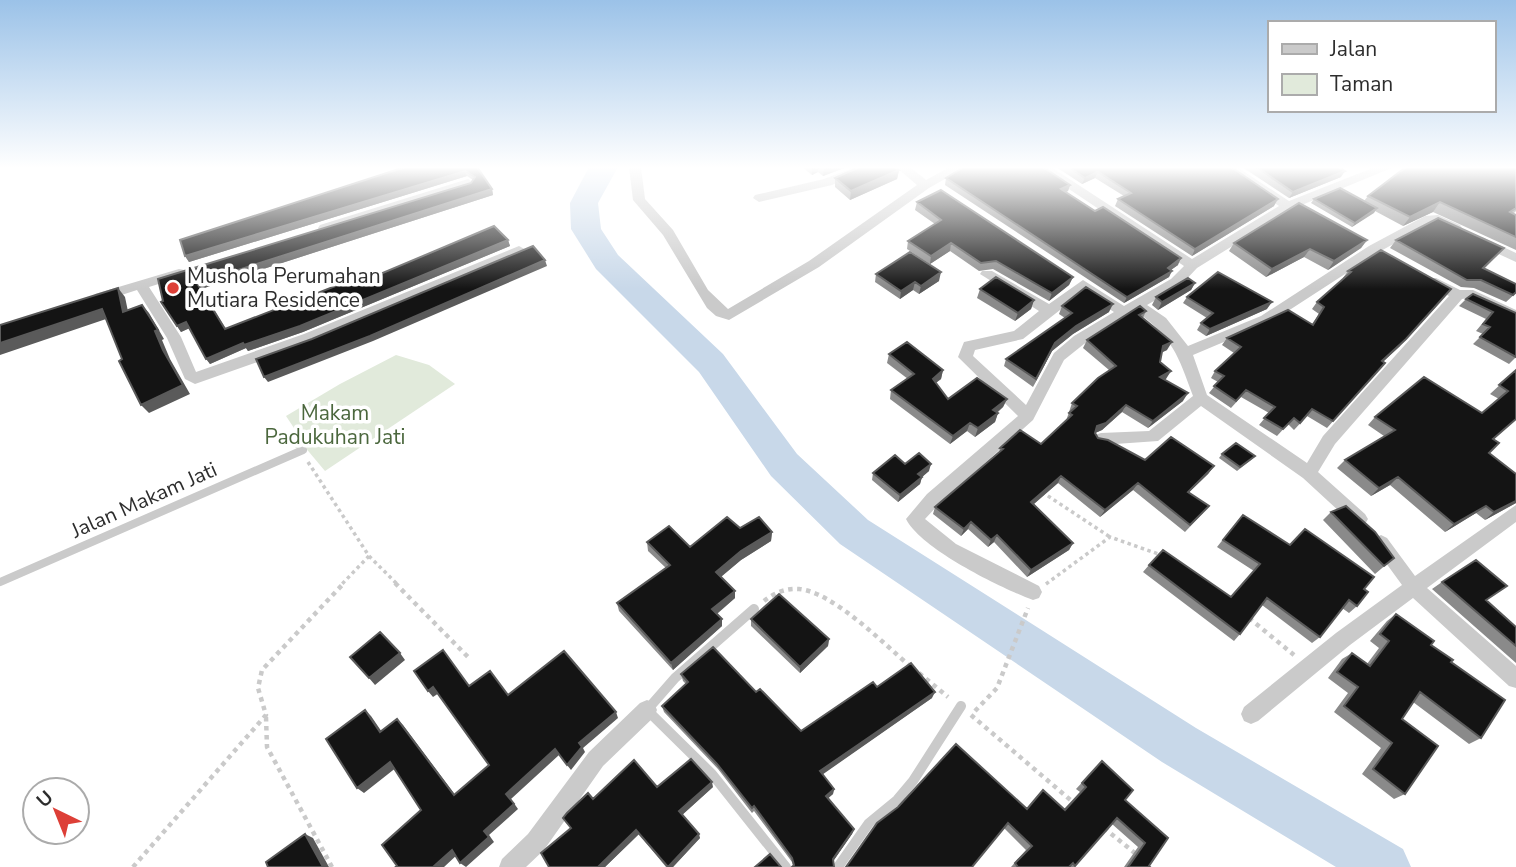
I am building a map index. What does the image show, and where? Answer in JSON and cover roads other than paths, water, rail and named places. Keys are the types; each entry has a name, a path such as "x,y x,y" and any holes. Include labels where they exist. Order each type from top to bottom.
{"street":[{"path":"305,234 390,207"},
{"path":"646,207 668,232 693,277 718,311 724,315 729,315 814,264 895,207"},
{"path":"1104,207 1192,265"},
{"path":"1033,592 941,543 920,527 915,519 933,499 1028,416 1059,356 1079,340 1176,282 1192,265 1293,207"},
{"path":"1185,353 1266,319 1374,249 1432,218 1516,258"},
{"path":"1356,239 1392,259"},
{"path":"140,284 174,337 190,375 195,378 309,338 519,250"},
{"path":"80,302 189,270"},
{"path":"1413,271 1458,295"},
{"path":"987,274 1048,310"},
{"path":"1028,416 965,357 964,353 973,344 1017,335 1048,310 1077,281 1161,323 1185,353 1201,398 1309,473 1374,533 1414,589 1516,679"},
{"path":"1309,473 1329,440 1458,295 1468,293 1516,316"},
{"path":"1101,439 1152,437 1201,398"},
{"path":"1251,714 1343,639 1516,512"},
{"path":"510,867 536,842 597,760 647,710"}],"lane":[{"name":"Jalan Makam Jati","path":"0,582 303,450"},
{"path":"754,609 675,678 647,710 712,774 786,867"},
{"path":"838,867 869,823 897,800 913,781 961,706"}],"waterway":[{"path":"584,207 586,229 607,262 711,363 784,465 854,532 1179,745 1385,867"}],"place":[{"name":"Mushola Perumahan Mutiara Residence","path":"173,288"}],"park label":[{"name":"Makam Padukuhan Jati","path":"335,425"}]}
